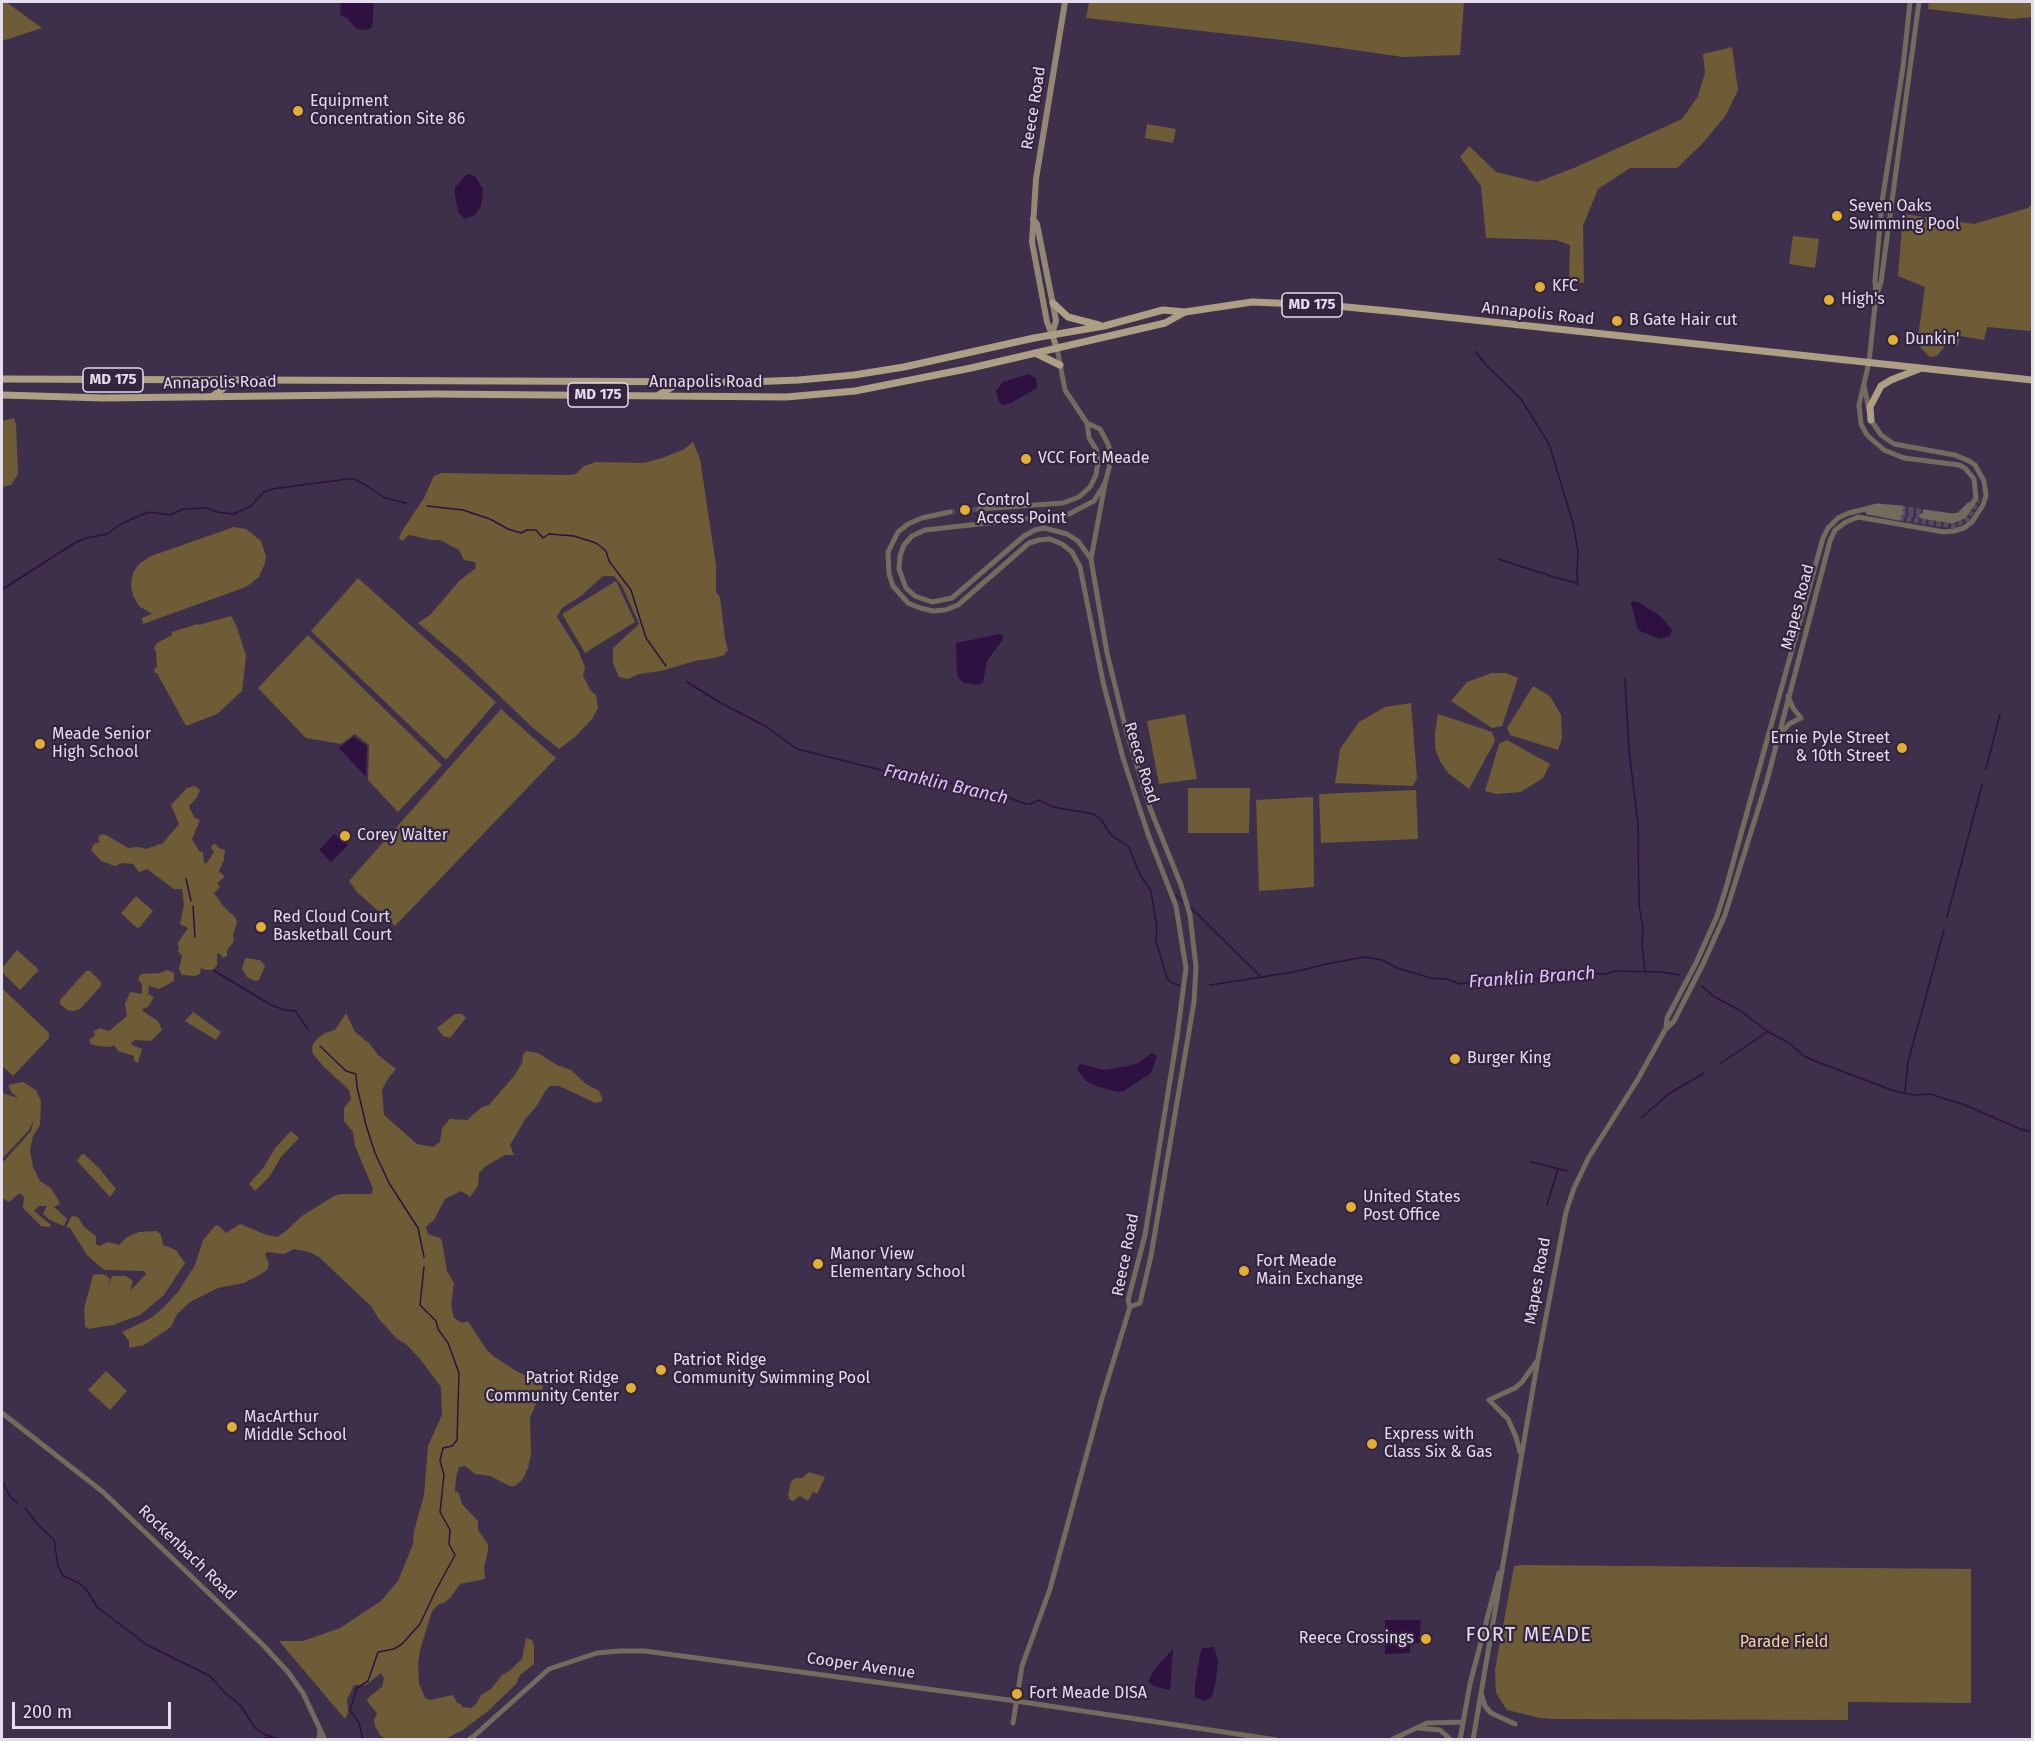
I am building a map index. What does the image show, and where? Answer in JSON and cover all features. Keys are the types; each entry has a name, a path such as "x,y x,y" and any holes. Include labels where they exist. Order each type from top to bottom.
{"main road":[{"name":"Reece Road","path":"1057,348 1052,336 1032,242 1036,179 1065,2"},
{"name":"Reece Road","path":"1033,218 1037,224 1056,321 1052,336"},
{"name":"Annapolis Road","path":"2,380 674,380 747,382 799,380 854,375 1104,326 1163,310 1185,312 1252,302 1315,305 2032,380"},
{"path":"1053,303 1068,317 1104,326"},
{"name":"Annapolis Road","path":"2,394 104,398 434,394 786,397 855,391 1035,353 1165,323 1185,312"},
{"path":"1035,353 1060,365"},
{"path":"1871,420 1870,407 1881,386 1921,368"},
{"path":"213,396 234,380"},
{"path":"655,396 674,386 674,380"}],"street":[{"path":"1910,2 1903,67 1882,202 1869,362 1858,405 1862,424 1873,441 1884,450 1904,458 1951,463 1965,468 1974,479 1976,498 1959,515 1924,514"},
{"path":"1876,296 1881,282 1919,2"},
{"name":"Reece Road","path":"979,509 1063,503 1079,497 1090,488 1096,475 1098,462 1096,449 1089,438 1086,423 1065,390 1057,348"},
{"path":"1864,386 1871,420"},
{"name":"Mapes Road","path":"1473,1740 1563,1224 1574,1188 1588,1157 1638,1079 1665,1030 1674,1021 1725,915 1766,784 1826,553 1835,530 1846,522 1858,518 1944,532 1954,531 1972,522 1986,496 1984,481 1969,461 1955,454 1894,444 1881,435 1871,420"},
{"name":"Reece Road","path":"1086,423 1100,429 1112,458 1091,559 1107,653 1126,730 1150,808 1181,885 1190,915 1196,967 1194,1002 1151,1256 1140,1303 1130,1307"},
{"name":"Reece Road","path":"1091,559 1078,541 1067,534 1044,528 1035,530 1024,536 952,598 932,603 915,596 906,588 899,569 904,545 912,536 925,530 1069,514 1094,501 1105,483"},
{"name":"Mapes Road","path":"1665,1030 1667,1018 1696,963 1717,916 1726,888 1822,538 1838,518 1861,510 1877,506 1901,513 1861,510"},
{"name":"Reece Road","path":"950,512 922,518 908,524 898,531 888,552 889,574 893,586 908,603 920,608 945,610 958,605 974,594 1029,543 1050,539 1062,544 1072,552 1080,567 1103,682 1123,758 1148,834 1176,906 1186,968 1144,1235 1128,1300 1130,1307 1102,1398 1053,1579 1022,1666 1013,1723"},
{"path":"1777,739 1789,724 1801,718 1793,708 1788,696"},
{"path":"1521,1456 1508,1419 1489,1400 1515,1388 1538,1359"},
{"name":"Rockenbach Road","path":"2,1413 103,1492 264,1646 303,1692 328,1740"},
{"name":"Mapes Road","path":"1460,1740 1472,1675 1503,1560"},
{"name":"Cooper Avenue","path":"468,1740 549,1669 597,1653 620,1651 645,1651 1016,1701 1277,1740"},
{"path":"1481,1693 1485,1706 1491,1713 1515,1724"},
{"path":"1391,1740 1435,1722 1463,1722"},
{"path":"319,1740 321,1727"},
{"path":"1416,1728 1440,1730 1451,1740"}],"green space":[{"path":"2,2 6,2 42,28 2,41"},
{"path":"1089,2 1464,2 1460,55 1403,57 1291,41 1086,18"},
{"path":"1929,2 2032,2 2032,17 2012,19 1928,9"},
{"path":"1732,47 1738,90 1726,115 1702,144 1677,168 1630,168 1598,189 1583,226 1584,283 1569,282 1570,245 1556,240 1486,238 1481,186 1460,157 1469,146 1496,172 1537,182 1574,168 1682,119 1698,96 1705,73 1703,54"},
{"path":"1147,124 1176,129 1173,143 1145,138"},
{"path":"2032,204 2032,328 2030,331 1987,327 1984,340 1960,336 1958,346 1945,346 1937,356 1930,357 1917,344 1925,287 1898,276 1903,214 1974,224 2028,208"},
{"path":"1793,236 1819,239 1815,268 1789,264"},
{"path":"14,418 18,474 11,485 2,487 2,421"},
{"path":"693,442 700,459 716,565 716,592 720,597 728,650 724,655 714,658 639,674 628,679 619,677 613,663 613,648 639,624 622,586 614,576 603,576 581,596 562,608 557,617 578,650 585,667 583,676 591,691 596,695 598,708 592,719 575,737 559,749 533,728 461,659 418,623 431,614 459,581 476,568 475,562 464,560 459,550 440,540 409,535 402,541 399,538 402,531 424,498 434,476 442,473 568,475 576,474 584,466 596,462 643,463 662,458 683,450"},
{"path":"234,527 246,529 261,541 266,556 259,577 246,587 143,624 142,618 152,614 139,606 133,596 131,585 133,573 139,564 151,556"},
{"path":"358,578 496,702 446,760 311,631"},
{"path":"616,581 635,622 585,653 562,614"},
{"path":"231,616 246,656 242,691 217,714 186,726 155,673 154,669 157,667 154,648 157,643 172,635 172,632"},
{"path":"308,635 442,765 398,812 368,780 369,745 355,734 341,744 306,738 258,688"},
{"path":"1492,673 1506,673 1518,678 1502,726 1492,728 1451,701 1467,682"},
{"path":"1533,686 1550,696 1561,715 1562,738 1558,750 1510,735 1507,728"},
{"path":"1411,703 1417,778 1413,786 1335,783 1340,749 1359,722 1385,707"},
{"path":"501,709 556,758 395,926 357,892 349,881"},
{"path":"1185,714 1197,779 1159,784 1147,721"},
{"path":"1438,714 1492,732 1495,741 1469,789 1448,773 1440,761 1435,748"},
{"path":"1507,740 1550,764 1543,778 1521,792 1496,794 1485,791 1499,744"},
{"path":"195,786 200,790 189,806 194,817 200,820 192,839 200,852 203,852 206,864 214,852 212,845 215,844 225,850 219,871 225,877 217,883 220,887 214,893 237,922 233,935 234,941 227,950 227,956 223,958 219,953 217,954 217,965 213,970 201,968 200,974 195,976 182,975 179,969 182,956 177,944 188,928 180,924 184,905 182,889 174,889 147,869 139,872 133,864 122,863 115,866 101,861 91,850 94,844 100,842 98,838 101,834 128,848 146,849 163,843 179,824 171,805 187,788"},
{"path":"1188,788 1250,788 1249,833 1188,833"},
{"path":"1416,790 1418,839 1321,843 1319,794"},
{"path":"1313,797 1314,887 1259,891 1256,800"},
{"path":"136,896 153,911 137,928 121,913"},
{"path":"17,950 39,970 20,990 2,972 2,968"},
{"path":"245,958 260,960 265,966 259,980 255,981 247,977 242,969"},
{"path":"167,970 174,973 174,981 159,989 149,986 148,994 154,997 148,1007 142,1009 158,1021 162,1030 151,1041 135,1040 131,1043 142,1049 138,1063 134,1061 134,1056 118,1051 114,1045 111,1047 91,1044 89,1040 95,1036 94,1031 100,1028 109,1031 127,1016 125,1004 130,992 142,994 142,985 138,979 141,974 160,973"},
{"path":"86,971 90,971 101,982 101,986 80,1009 67,1010 60,1004 60,1000"},
{"path":"2,988 49,1033 49,1038 13,1076 2,1066"},
{"path":"193,1012 221,1032 216,1040 185,1021"},
{"path":"346,1013 355,1032 396,1069 382,1090 384,1115 417,1144 433,1147 440,1142 442,1128 450,1119 467,1120 482,1107 489,1105 514,1076 526,1051 538,1053 557,1065 571,1070 586,1084 599,1091 602,1098 602,1101 596,1103 559,1086 550,1086 526,1118 510,1145 514,1155 505,1155 486,1166 479,1173 478,1186 470,1197 461,1191 445,1199 434,1220 426,1227 428,1234 442,1241 447,1271 454,1283 451,1305 454,1318 462,1323 468,1321 493,1356 542,1384 543,1387 530,1418 531,1454 523,1479 515,1486 510,1486 490,1476 475,1474 465,1466 459,1467 455,1491 459,1493 462,1504 478,1521 478,1530 488,1544 484,1567 485,1579 460,1584 450,1598 432,1611 420,1650 419,1683 425,1698 430,1700 453,1695 462,1707 471,1708 481,1695 491,1689 502,1675 522,1659 526,1638 532,1640 534,1645 534,1664 520,1675 516,1684 488,1711 463,1730 445,1739 386,1739 380,1735 374,1720 377,1713 367,1701 382,1687 384,1678 381,1673 366,1685 354,1685 347,1700 348,1713 345,1719 279,1641 303,1641 340,1628 381,1601 398,1581 413,1544 414,1531 424,1495 428,1446 442,1415 441,1387 420,1359 406,1344 396,1338 378,1318 372,1307 319,1257 294,1249 284,1254 267,1252 265,1254 269,1264 267,1270 244,1283 218,1288 190,1302 177,1314 171,1327 144,1345 129,1348 129,1341 122,1332 151,1318 178,1292 195,1265 203,1240 215,1226 218,1225 226,1233 240,1224 277,1237 302,1216 334,1196 372,1194 373,1189 355,1146 353,1132 344,1121 344,1108 351,1099 349,1090 323,1066 313,1054 312,1049 318,1038 335,1030"},
{"path":"455,1014 462,1014 466,1018 450,1038 443,1036 437,1028"},
{"path":"23,1082 36,1090 41,1101 40,1125 33,1136 30,1150 33,1167 40,1181 51,1188 59,1201 60,1204 54,1207 67,1219 64,1226 43,1214 47,1206 39,1206 34,1211 51,1225 41,1226 23,1208 24,1197 20,1193 9,1202 2,1198 2,1163 31,1131 34,1120 29,1130 2,1159 2,1093 18,1098 11,1092 8,1085"},
{"path":"291,1131 299,1138 281,1157 270,1176 255,1191 249,1184 264,1167 275,1148"},
{"path":"82,1154 98,1167 116,1189 110,1197 77,1161"},
{"path":"72,1216 78,1217 84,1227 96,1236 96,1244 99,1246 108,1242 119,1245 127,1237 139,1232 157,1231 161,1235 163,1245 176,1250 185,1263 164,1295 140,1315 113,1325 88,1329 85,1326 84,1309 93,1275 106,1275 110,1279 108,1287 112,1276 126,1276 133,1281 130,1291 146,1274 144,1271 105,1270 98,1265 87,1255 70,1228 66,1227"},
{"path":"106,1371 127,1391 110,1410 88,1390"},
{"path":"809,1472 825,1477 817,1494 813,1492 808,1501 800,1496 793,1501 790,1500 788,1495 791,1482 795,1478 802,1478"},
{"name":"Parade Field","path":"1514,1566 1971,1569 1971,1703 1848,1702 1848,1720 1553,1719 1507,1710 1496,1693 1495,1670"}],"shaded area":[{"path":"341,2 374,2 372,27 367,30 357,29 347,18 340,15"},
{"path":"467,174 475,176 483,189 481,206 475,215 465,219 458,212 455,188"},
{"path":"1028,374 1036,378 1037,388 1011,403 1003,405 999,402 996,391 1003,382"},
{"path":"1633,601 1660,616 1672,630 1670,636 1660,639 1640,631 1631,603"},
{"path":"999,634 1003,636 1003,639 987,661 983,683 977,685 962,682 957,673 956,643"},
{"path":"353,737 367,746 366,777 339,748"},
{"path":"334,834 348,845 331,862 319,850"},
{"path":"1152,1053 1157,1056 1151,1073 1124,1091 1118,1092 1096,1086 1086,1081 1077,1069 1080,1064 1104,1070 1127,1066 1138,1063"},
{"path":"1385,1620 1421,1620 1419,1643 1410,1644 1410,1653 1385,1654"},
{"path":"1214,1647 1218,1661 1216,1680 1212,1697 1204,1701 1195,1697 1200,1655 1202,1648"},
{"path":"1173,1649 1170,1690 1154,1686 1148,1682 1153,1671"}],"waterway":[{"path":"1475,351 1521,399 1549,444 1573,523 1578,551 1578,585"},
{"name":"Franklin Branch","path":"3,589 73,544 86,538 107,534 121,524 148,512 170,515 183,509 207,508 233,514 250,507 264,492 272,489 348,479 354,479 385,498 406,503"},
{"name":"Franklin Branch","path":"427,506 463,510 521,533 536,530 543,538 549,534 574,536 596,543 606,551 609,561 631,590 646,638 666,666"},
{"path":"1498,559 1577,583"},
{"path":"1625,679 1629,750 1638,824 1639,905 1645,970"},
{"name":"Franklin Branch","path":"687,682 767,727 797,749 913,778 937,779 1026,804 1039,800 1053,807 1094,814 1102,821 1110,834 1129,847 1140,875 1151,891 1157,928 1156,941 1167,978 1179,985"},
{"path":"1986,769 2000,714"},
{"path":"1947,917 1982,785"},
{"path":"186,879 191,901"},
{"path":"1176,895 1182,901"},
{"path":"193,906 195,937"},
{"path":"1191,908 1260,976"},
{"path":"1905,1092 1908,1062 1944,930"},
{"name":"Franklin Branch","path":"1210,985 1294,972 1365,957 1382,960 1397,968 1431,978 1447,979 1460,984 1486,979 1500,981 1543,978 1548,975 1566,977 1589,973 1606,974 1614,971 1662,972 1679,975"},
{"path":"213,970 271,1005 295,1011 308,1029"},
{"name":"Franklin Branch","path":"1702,986 1713,996 1741,1011 1767,1031 1815,1061 1894,1091 1913,1095 1930,1094 1965,1105 2032,1132"},
{"path":"1721,1063 1767,1032"},
{"path":"320,1046 346,1071 356,1074 366,1125 375,1153 389,1183 418,1228 424,1257"},
{"path":"1641,1118 1670,1093 1704,1073"},
{"path":"1531,1162 1567,1171"},
{"path":"1547,1205 1558,1169"},
{"path":"363,1740 359,1723 350,1710 357,1688 368,1681 378,1652 394,1649 402,1644 420,1624 455,1555 449,1544 450,1530 440,1512 444,1475 440,1461 443,1448 452,1446 457,1440 459,1373 448,1343 438,1329 436,1321 420,1305 424,1267"},
{"path":"2,1481 11,1498 18,1503"},
{"path":"25,1508 54,1540 58,1566 63,1576 86,1589 97,1607 147,1645 210,1676 240,1705 255,1728 264,1734 279,1739 303,1740"},
{"path":"253,1740 270,1737"}],"tunnel":[{"path":"1899,518 1953,526 1968,519 1977,502 1976,498"},
{"path":"1901,508 1925,512"},
{"path":"950,512 979,509"},
{"path":"1901,513 1922,516"}],"place":[{"name":"Equipment Concentration Site 86","path":"298,111"},
{"name":"Seven Oaks Swimming Pool","path":"1837,216"},
{"name":"KFC","path":"1540,287"},
{"name":"High's","path":"1829,300"},
{"name":"B Gate Hair cut","path":"1617,321"},
{"name":"Dunkin'","path":"1893,340"},
{"name":"VCC Fort Meade","path":"1026,459"},
{"name":"Control Access Point","path":"965,510"},
{"name":"Meade Senior High School","path":"40,744"},
{"name":"Ernie Pyle Street & 10th Street","path":"1902,748"},
{"name":"Corey Walter","path":"345,836"},
{"name":"Red Cloud Court Basketball Court","path":"261,927"},
{"name":"Burger King","path":"1455,1059"},
{"name":"United States Post Office","path":"1351,1207"},
{"name":"Manor View Elementary School","path":"818,1264"},
{"name":"Fort Meade Main Exchange","path":"1244,1271"},
{"name":"Patriot Ridge Community Swimming Pool","path":"661,1370"},
{"name":"Patriot Ridge Community Center","path":"631,1388"},
{"name":"MacArthur Middle School","path":"232,1427"},
{"name":"Express with Class Six & Gas","path":"1372,1444"},
{"name":"Reece Crossings","path":"1426,1639"},
{"name":"Fort Meade DISA","path":"1017,1694"}],"district":[{"name":"FORT MEADE","path":"1529,1635"}]}
